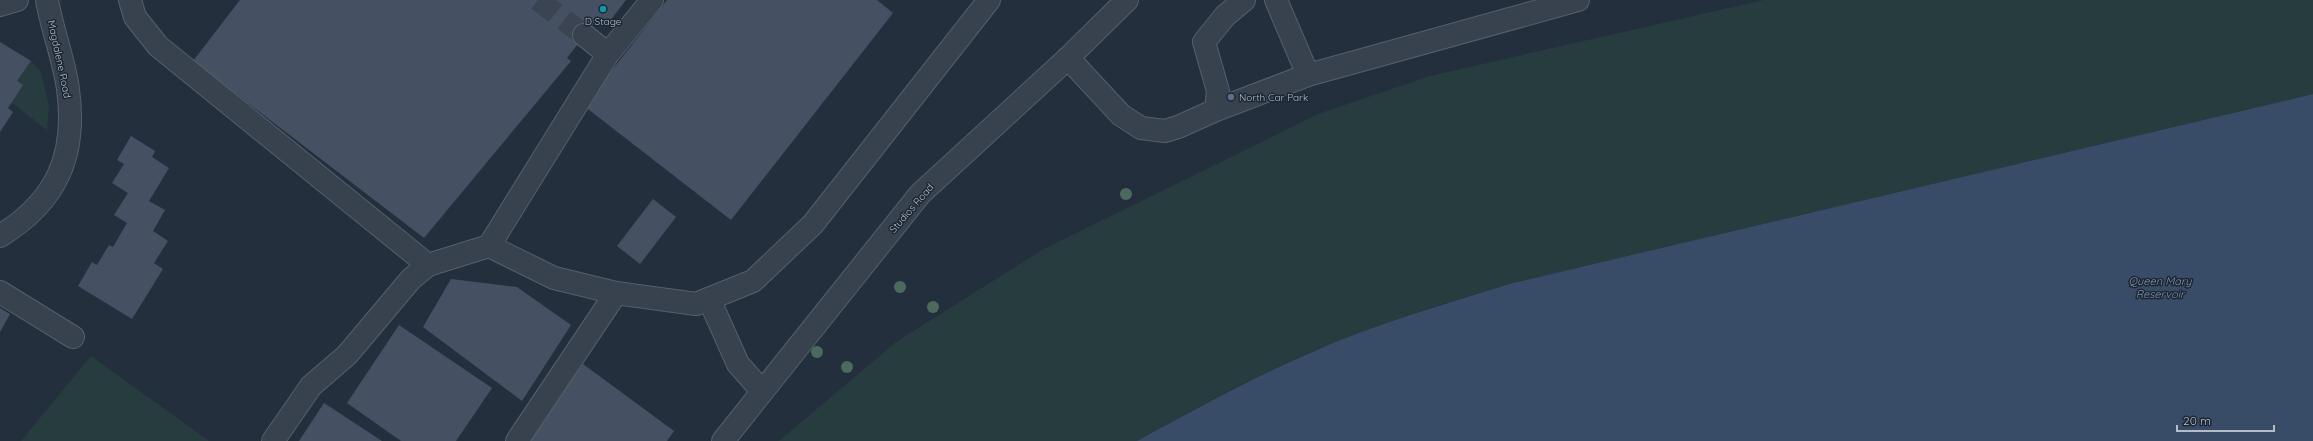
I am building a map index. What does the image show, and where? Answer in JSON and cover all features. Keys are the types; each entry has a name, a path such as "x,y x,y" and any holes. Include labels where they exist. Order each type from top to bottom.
{"street":[{"path":"0,5 17,0"},
{"name":"Magdalene Road","path":"0,236 21,223 52,188 61,168 67,147 71,122 68,88 47,0"},
{"path":"130,0 135,17 158,46 428,265"},
{"path":"273,441 312,386 347,355 411,279 428,265 489,246 608,54 652,0"},
{"path":"489,246 554,278 616,292 696,304 753,281 814,224 989,0"},
{"name":"Studios Road","path":"723,441 920,194 1068,58 1127,0"},
{"path":"1216,110 1218,92 1204,42 1225,16 1244,0"},
{"path":"1276,0 1308,75"},
{"path":"1068,58 1121,115 1141,128 1165,131 1308,75 1578,0"},
{"path":"584,35 608,54"},
{"path":"0,292 73,336"},
{"path":"517,441 616,292"},
{"path":"710,299 738,364 762,391"}],"green space":[{"path":"1764,0 2313,0 2313,94 1513,283 1430,308 1311,352 1236,387 1137,441 779,441 896,342 1044,249 1318,114 1430,76"},
{"path":"31,61 40,70 49,105 47,130 11,102 17,81"},
{"path":"91,356 209,441 21,441"}],"water":[{"name":"Queen Mary Reservoir","path":"2313,94 2313,441 1137,441 1244,384 1335,343 1410,315 1513,283"}],"building":[{"path":"240,0 626,0 607,25 598,18 567,58 571,61 424,238 193,61"},
{"path":"667,0 877,0 893,13 731,220 584,106"},
{"path":"0,42 31,61 17,81 23,85 8,108 13,112 0,132"},
{"path":"131,136 155,151 152,157 169,168 149,201 165,210 153,231 168,241 154,263 163,269 132,319 78,286 92,262 97,265 109,245 113,247 127,223 114,215 128,193 112,183 124,164 117,160"},
{"path":"653,199 676,217 640,264 617,246"},
{"path":"451,279 517,287 571,325 522,401 423,327"},
{"path":"0,308 10,314 0,332"},
{"path":"399,325 492,388 456,441 401,441 347,403"},
{"path":"583,364 674,431 667,441 527,441"},
{"path":"324,403 382,441 299,441"}],"tunnel":[{"path":"538,0 584,35"}],"place":[{"name":"D Stage","path":"603,9"},
{"name":"North Car Park","path":"1231,97"}]}
